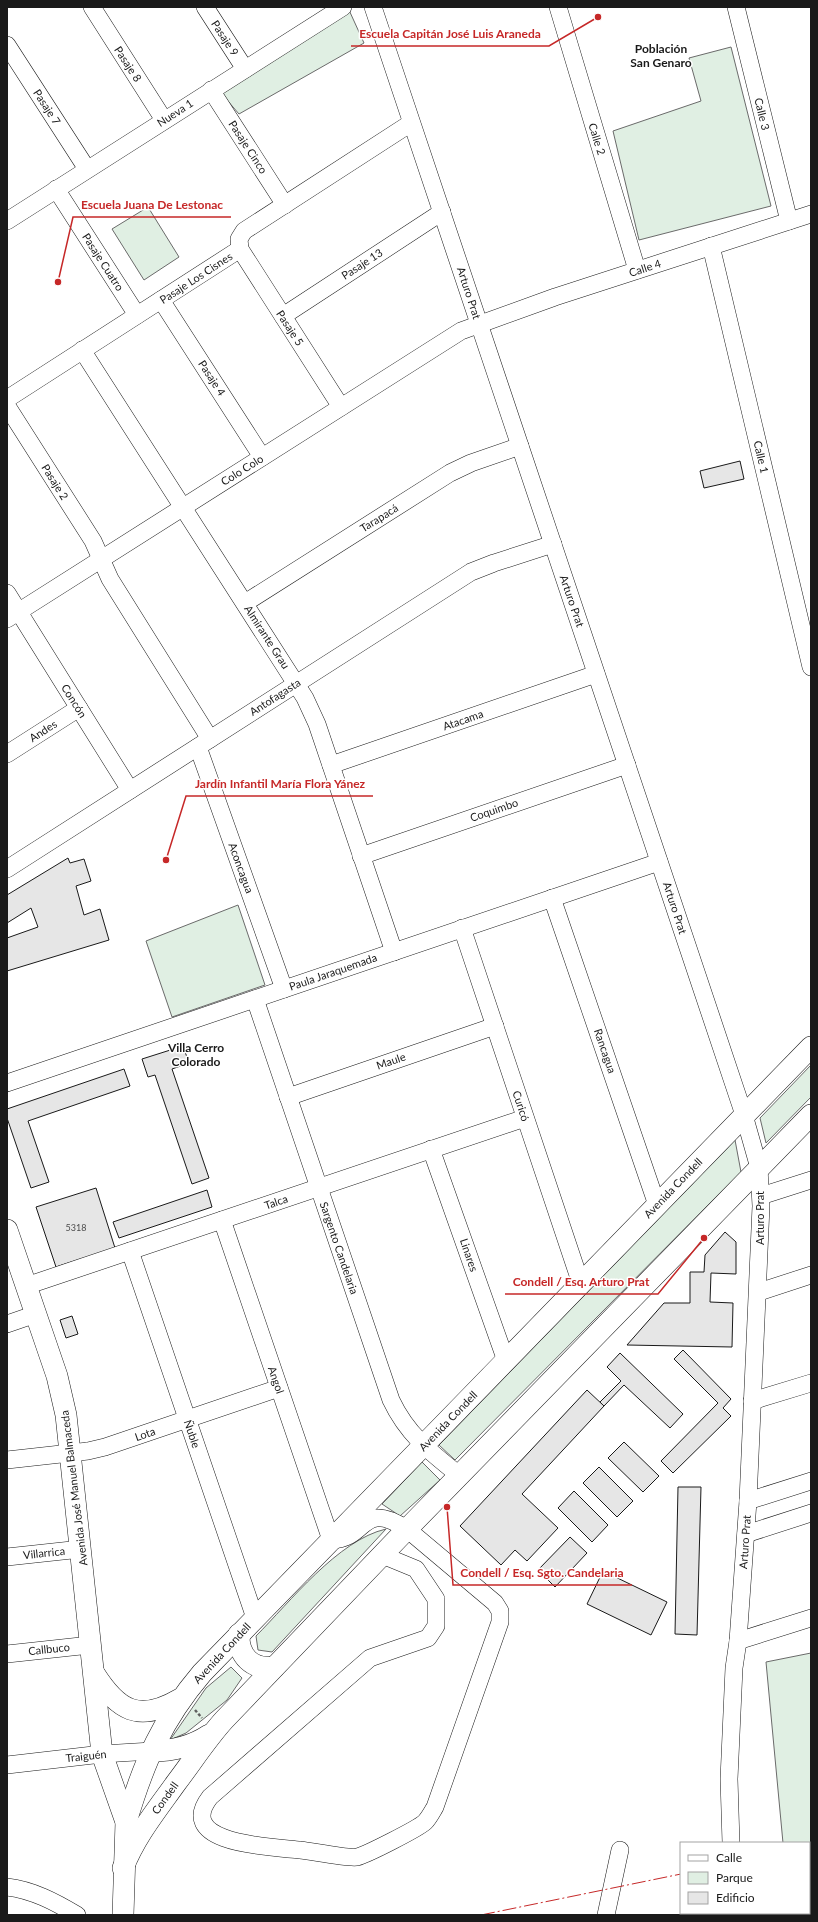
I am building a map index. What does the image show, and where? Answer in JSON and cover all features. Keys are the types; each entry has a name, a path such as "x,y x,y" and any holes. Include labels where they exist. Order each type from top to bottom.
{"main road":[{"name":"Avenida Condell","path":"126,1822 136,1789 169,1716 180,1699 202,1673 811,1047"},
{"path":"152,1751 163,1751 186,1746 214,1732 274,1667 459,1475 811,1115"},
{"name":"Avenida José Manuel Balmaceda","path":"7,1230 62,1396 71,1453 102,1754 126,1822"},
{"path":"239,1634 240,1647 246,1660 259,1667 274,1667"},
{"path":"94,1672 118,1704 134,1711 141,1712 157,1710 180,1699"},
{"name":"Condell","path":"124,1868 137,1838 214,1732"},
{"path":"123,1915 126,1822"}],"street":[{"name":"Pasaje 8","path":"92,7 164,120"},
{"name":"Pasaje 9","path":"205,7 245,69"},
{"name":"Nueva 1","path":"7,221 343,7"},
{"name":"Arturo Prat","path":"373,7 744,1115 759,1168 761,1196 759,1292 746,1534 738,1641 734,1668 729,1779 731,1842"},
{"name":"Calle 2","path":"558,7 636,270"},
{"name":"Calle 3","path":"736,7 789,221"},
{"name":"Pasaje 7","path":"7,45 87,169"},
{"name":"Pasaje Cinco","path":"211,90 285,205"},
{"name":"Pasaje Los Cisnes","path":"7,399 240,249 239,240 244,231 411,122"},
{"name":"Pasaje Cuatro","path":"56,189 137,315"},
{"name":"Pasaje 13","path":"283,316 442,212"},
{"name":"Calle 4","path":"479,323 636,270 811,214"},
{"name":"Calle 1","path":"711,246 811,667"},
{"name":"Pasaje 5","path":"240,249 341,407"},
{"name":"Pasaje 4","path":"161,300 262,457"},
{"name":"Colo Colo","path":"13,616 458,333 479,323"},
{"name":"Almirante Grau","path":"82,350 297,684 312,711 394,952"},
{"name":"Pasaje 2","path":"7,406 93,541 101,559"},
{"name":"Tarapacá","path":"245,603 450,473 471,463 520,446"},
{"name":"Antofagasta","path":"7,869 471,572 553,544"},
{"name":"Aconcagua","path":"101,559 110,579 204,743 284,989"},
{"name":"Concón","path":"7,593 13,616 79,708 130,790"},
{"name":"Atacama","path":"331,765 596,674"},
{"name":"Andes","path":"7,754 79,708"},
{"name":"Coquimbo","path":"361,856 627,765"},
{"name":"Paula Jaraquemada","path":"7,1083 659,862"},
{"name":"Rancagua","path":"552,898 657,1205"},
{"name":"Curicó","path":"462,928 581,1284"},
{"name":"Sargento Candelaria","path":"254,999 390,1400 409,1431 423,1446 459,1475"},
{"name":"Maule","path":"288,1097 495,1026"},
{"name":"Talca","path":"26,1286 525,1118"},
{"name":"Linares","path":"432,1149 506,1361"},
{"path":"761,1196 811,1180"},
{"name":"Angol","path":"222,1220 331,1540"},
{"name":"Ñuble","path":"130,1251 255,1618"},
{"path":"759,1292 811,1275"},
{"path":"7,1324 36,1314"},
{"path":"752,1401 811,1383"},
{"name":"Lota","path":"7,1460 71,1453 105,1447 279,1388"},
{"path":"748,1501 811,1481"},
{"path":"746,1534 811,1513"},
{"path":"331,1540 338,1540 349,1536 367,1522 377,1518 387,1518 407,1529 495,1603 500,1611 500,1622 435,1807 424,1823 415,1829 357,1857 240,1842 213,1834 205,1825 202,1813 203,1807 210,1797 370,1658 428,1638 436,1626 436,1599 416,1569 382,1555"},
{"name":"Villarrica","path":"7,1557 81,1549"},
{"path":"738,1641 811,1618"},
{"name":"Callbuco","path":"7,1654 90,1644"},
{"name":"Traiguén","path":"7,1777 14,1765 102,1754 152,1751"},
{"path":"606,1915 620,1850"},
{"path":"7,1887 23,1889 55,1902 77,1915"}],"green space":[{"path":"349,10 364,43 239,114 221,93"},
{"path":"731,47 771,206 639,240 613,131 701,101 689,58"},
{"path":"148,207 179,257 144,280 112,229"},
{"path":"238,905 265,985 172,1017 146,941"},
{"path":"811,1065 811,1097 766,1143 760,1118"},
{"path":"735,1140 741,1172 455,1460 439,1445"},
{"path":"422,1462 440,1480 400,1516 382,1504"},
{"path":"386,1529 272,1652 258,1650 256,1636 299,1590 333,1559 350,1546 368,1535"},
{"path":"811,1653 810,1880 810,1842 783,1842 766,1662"},
{"path":"231,1667 242,1678 227,1700 186,1733 170,1740 206,1688"}],"building":[{"path":"740,461 744,479 704,488 700,471"},
{"path":"68,858 70,863 84,859 91,881 76,886 84,915 100,909 109,940 7,971 7,938 38,927 31,908 7,923 7,895"},
{"path":"183,1046 189,1063 172,1069 209,1178 192,1184 155,1075 148,1077 142,1059"},
{"path":"124,1069 130,1086 28,1121 49,1182 31,1188 7,1118 7,1109"},
{"path":"96,1188 115,1248 56,1267 36,1207"},
{"path":"207,1190 212,1207 119,1238 113,1222"},
{"path":"725,1232 736,1242 736,1274 711,1273 710,1302 733,1303 732,1347 627,1345 664,1303 690,1303 690,1272 704,1272 705,1255"},
{"path":"72,1316 78,1334 66,1338 60,1320"},
{"path":"683,1350 731,1399 723,1408 731,1416 673,1473 661,1461 718,1403 674,1359"},
{"path":"620,1353 683,1414 670,1428 624,1385 604,1406 600,1402 621,1381 607,1367"},
{"path":"587,1390 604,1406 522,1494 558,1528 527,1561 515,1550 501,1565 460,1526"},
{"path":"624,1442 659,1476 643,1492 608,1458"},
{"path":"599,1467 633,1501 617,1517 583,1483"},
{"path":"678,1487 701,1487 697,1635 675,1634"},
{"path":"574,1491 608,1525 592,1542 558,1508"},
{"path":"570,1537 587,1553 555,1587 538,1570"},
{"path":"603,1571 667,1602 651,1635 587,1604"}],"power":[{"path":"481,1915 680,1874"},
{"path":"679,1915 684,1914"}],"place":[{"name":"Escuela Capitán José Luis Araneda","path":"598,17"},
{"name":"Escuela Juana De Lestonac","path":"58,282"},
{"name":"Jardín Infantil María Flora Yánez","path":"166,860"},
{"name":"Condell / Esq. Arturo Prat","path":"704,1238"},
{"name":"Condell / Esq. Sgto. Candelaria","path":"447,1507"}],"district":[{"name":"Población San Genaro","path":"661,56"},
{"name":"Villa Cerro Colorado","path":"196,1055"}]}
